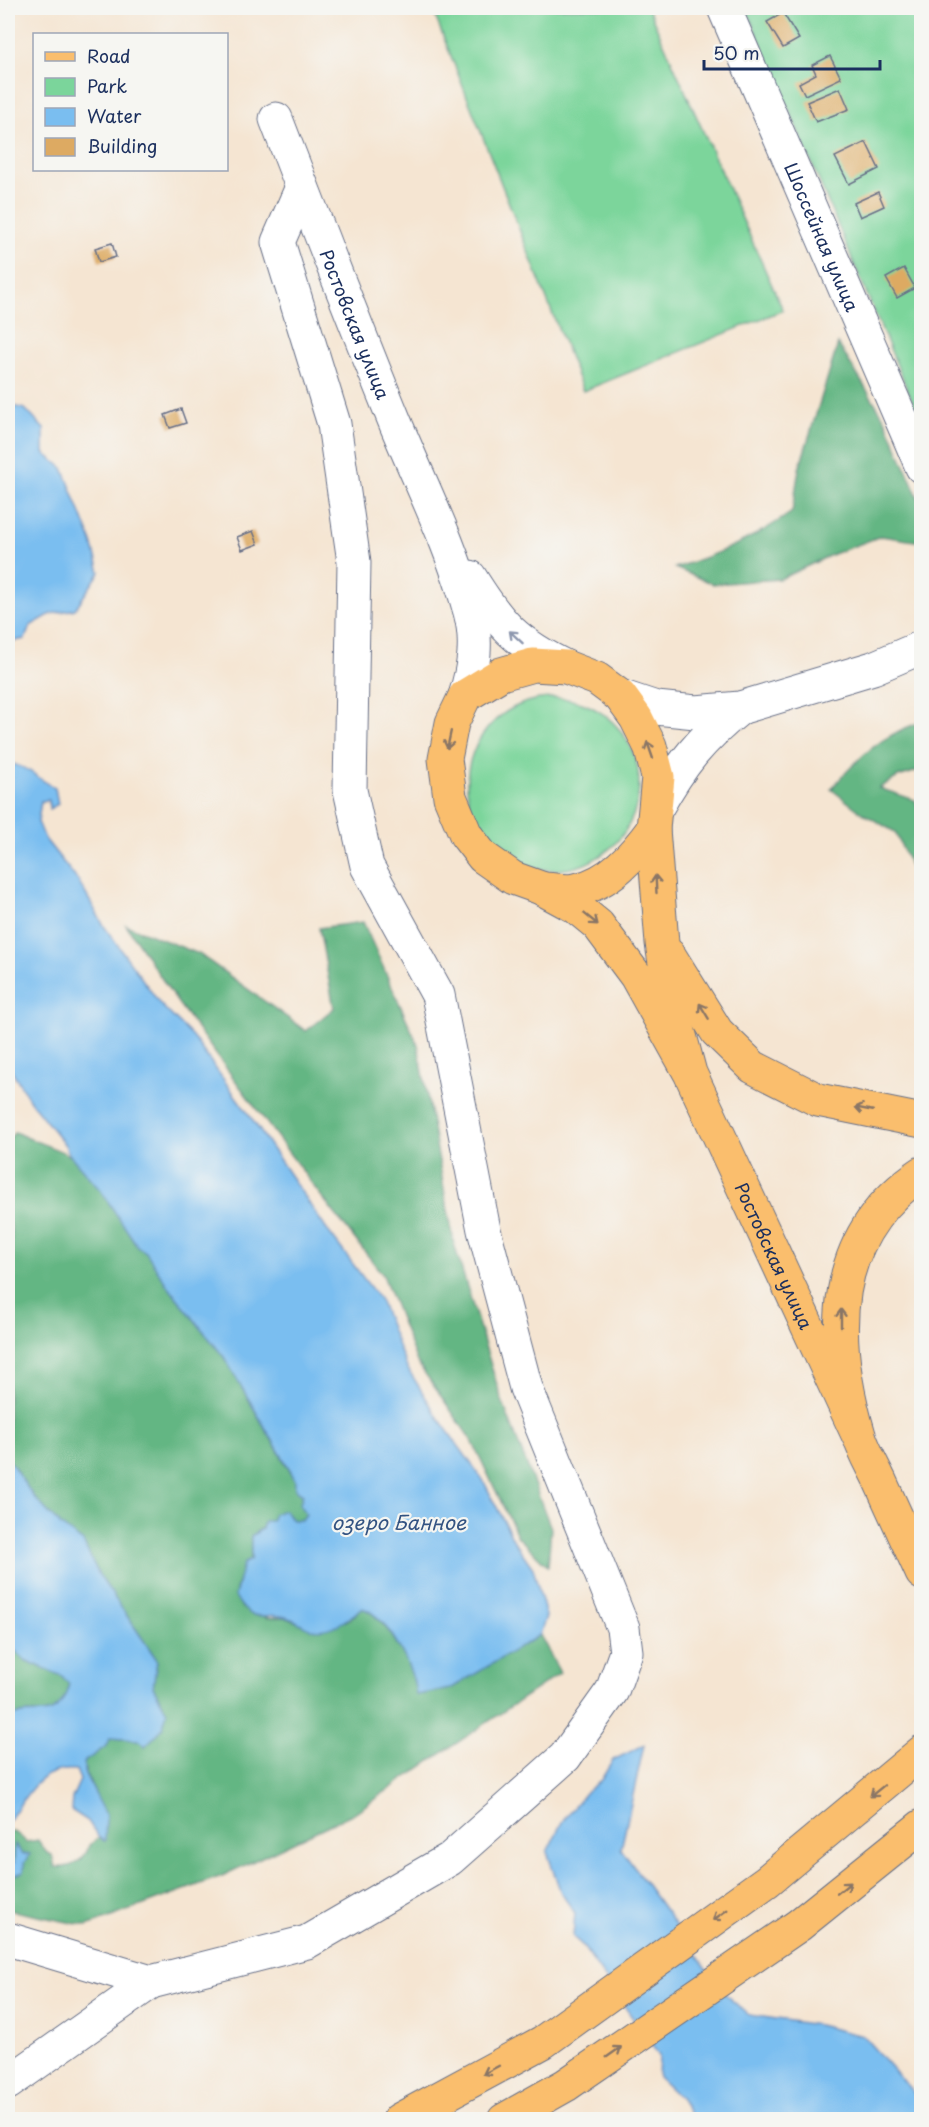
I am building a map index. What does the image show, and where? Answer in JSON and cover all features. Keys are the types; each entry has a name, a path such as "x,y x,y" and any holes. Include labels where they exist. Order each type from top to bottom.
{"main road":[{"path":"533,665 566,667 597,679 620,696 636,718 650,746 658,777 655,818 662,943 670,998 690,1072 616,946 598,925 576,907 541,888 513,878 483,857 466,835 450,797 445,759 452,723 465,696 501,674 533,665"},
{"path":"541,888 575,890 598,882 637,851 655,818"},
{"path":"662,943 717,1032 753,1067 818,1100 921,1121"},
{"name":"Ростовская улица","path":"690,1072 859,1437"},
{"path":"921,1173 902,1186 870,1223 849,1267 840,1311 842,1362 859,1437 921,1572"},
{"path":"399,2120 543,2042 767,1881 921,1752"},
{"path":"504,2120 566,2085 799,1925 921,1826"}],"street":[{"name":"Шоссейная улица","path":"723,8 921,467"},
{"name":"Ростовская улица","path":"276,118 396,423 441,529"},
{"path":"8,2083 151,1982 307,1942 450,1859 565,1757 612,1691 626,1652 623,1628 526,1388 484,1230 438,995 367,866 350,790 354,562 334,424 278,243 302,187"},
{"path":"441,529 493,614 533,652 566,667"},
{"path":"441,529 471,613 476,646 473,670 465,696"},
{"path":"620,696 656,708 696,712 740,708 873,668 921,647"},
{"path":"655,818 681,766 700,742 740,708"},
{"path":"8,1939 151,1982"}],"green space":[{"path":"432,8 648,8 783,310 583,391"},
{"path":"746,8 921,8 921,422"},
{"path":"838,344 885,419 921,504 921,542 881,536 833,554 780,579 713,584 675,568 736,545 792,512 799,469"},
{"path":"553,698 586,705 614,723 632,751 639,784 632,817 614,845 586,863 553,870 520,863 492,845 474,817 467,784 474,751 492,723 520,705"},
{"path":"921,722 921,770 898,777 879,788 915,800 921,812 921,877 915,876 895,832 862,813 831,789 871,749 894,734"},
{"path":"363,922 418,1045 454,1244 501,1398 551,1528 548,1566 518,1537 472,1441 417,1362 383,1275 318,1192 178,1003 126,925 199,954 306,1031 334,1008 319,928"},
{"path":"15,1132 67,1154 76,1160 96,1182 138,1247 146,1251 167,1285 224,1357 303,1494 306,1514 302,1520 271,1521 251,1536 250,1560 238,1582 236,1593 242,1608 268,1618 285,1617 313,1629 349,1620 362,1608 378,1619 399,1647 415,1678 417,1695 450,1689 540,1635 560,1673 354,1813 222,1876 87,1926 8,1910 8,1877 17,1873 29,1854 22,1854 15,1845 14,1863 8,1862 8,1831 16,1833 27,1842 38,1840 46,1852 52,1855 55,1867 67,1867 77,1862 85,1855 89,1845 99,1838 105,1841 101,1812 85,1771 84,1762 105,1747 110,1738 139,1740 145,1746 167,1712 153,1687 157,1660 99,1575 83,1542 60,1525 33,1496 8,1458 8,1261 12,1264 11,1226 8,1220 8,1140"},
{"path":"8,1644 25,1660 62,1676 70,1684 59,1706 45,1713 18,1714 8,1717"}],"water":[{"path":"8,405 25,409 44,429 44,453 63,468 92,542 100,572 75,609 51,614 30,626 25,639 8,642 10,627 8,625"},
{"name":"озеро Банное","path":"8,763 27,770 55,788 58,804 49,809 49,800 41,801 38,822 45,839 79,882 104,926 160,1004 192,1036 250,1116 325,1227 380,1300 406,1366 439,1419 483,1480 514,1541 533,1568 546,1616 540,1635 450,1689 416,1695 411,1672 390,1632 381,1621 362,1608 339,1624 319,1630 286,1617 252,1615 241,1606 235,1596 243,1564 251,1559 251,1536 262,1529 264,1521 271,1521 274,1514 284,1510 292,1520 302,1520 306,1514 300,1504 303,1494 295,1489 295,1480 289,1468 224,1357 167,1285 146,1252 138,1247 101,1191 69,1154 65,1145 30,1101 8,1064"},
{"path":"8,1458 33,1496 60,1525 83,1542 99,1575 157,1660 153,1687 167,1712 162,1729 145,1746 139,1740 110,1738 105,1747 84,1762 84,1772 106,1815 105,1841 99,1838 88,1821 71,1810 72,1798 80,1780 76,1770 63,1770 43,1778 28,1793 8,1822 8,1717 52,1711 64,1698 69,1684 62,1676 25,1660 8,1644"},
{"path":"644,1745 621,1849 726,1995 749,2015 818,2025 863,2036 921,2101 921,2119 693,2119 681,2099 658,2077 659,2056 582,1945 573,1937 575,1913 561,1893 547,1852 562,1822 585,1793 601,1780 613,1760"},
{"path":"15,1844 22,1854 30,1854 24,1863 24,1872 8,1877 8,1862 14,1863"}],"building":[{"path":"783,13 799,39 783,48 767,22"},
{"path":"830,56 841,78 805,95 799,83 816,74 812,65"},
{"path":"840,88 849,109 816,122 807,102"},
{"path":"866,142 879,169 849,184 835,157"},
{"path":"878,192 884,206 860,217 854,203"},
{"path":"112,243 116,257 99,262 95,248"},
{"path":"904,268 915,288 897,298 886,278"},
{"path":"922,331 922,357 912,335"},
{"path":"181,409 186,423 170,428 165,415"},
{"path":"253,531 258,544 242,550 237,537"}]}
